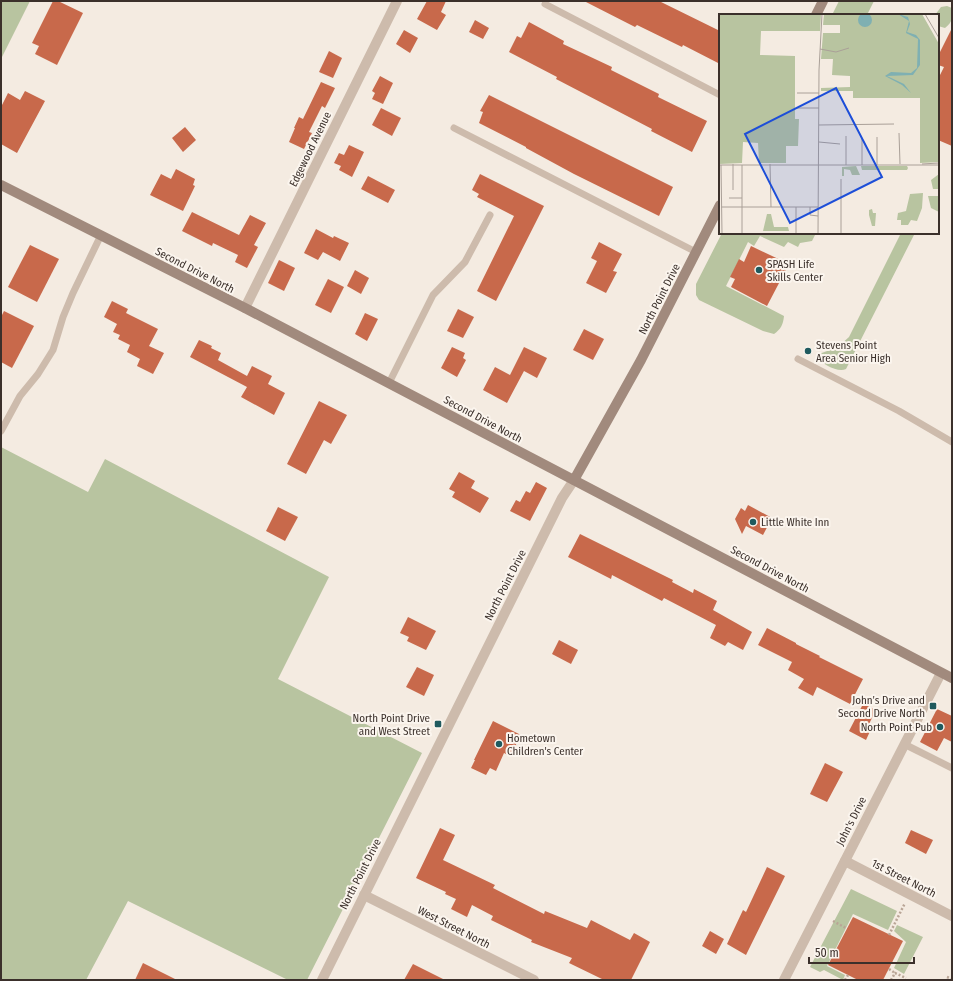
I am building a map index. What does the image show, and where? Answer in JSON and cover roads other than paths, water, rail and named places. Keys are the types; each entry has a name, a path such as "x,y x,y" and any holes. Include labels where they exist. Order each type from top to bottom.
{"street":[{"name":"Edgewood Avenue","path":"245,308 397,1"},
{"path":"816,14 823,1"},
{"name":"Second Drive North","path":"1,184 245,308 952,678"},
{"name":"North Point Drive","path":"322,980 562,498 574,480 641,360 719,207"},
{"name":"John's Drive","path":"784,980 941,673"},
{"name":"1st Street North","path":"845,861 952,916"},
{"name":"West Street North","path":"364,895 534,980"}],"lane":[{"path":"545,4 719,94"},
{"path":"454,128 696,252"},
{"path":"389,383 433,295 465,262 490,215"},
{"path":"1,431 20,396 38,374 53,350 63,317 73,293 101,235"},
{"path":"798,359 899,411 952,442"},
{"path":"904,744 952,768"}],"place":[{"name":"SPASH Life Skills Center","path":"759,270"},
{"name":"Stevens Point Area Senior High","path":"808,351"},
{"name":"Little White Inn","path":"753,522"},
{"name":"John’s Drive and Second Drive North","path":"933,706"},
{"name":"North Point Drive and West Street","path":"438,724"},
{"name":"North Point Pub","path":"940,727"},
{"name":"Hometown Children's Center","path":"499,744"}]}
